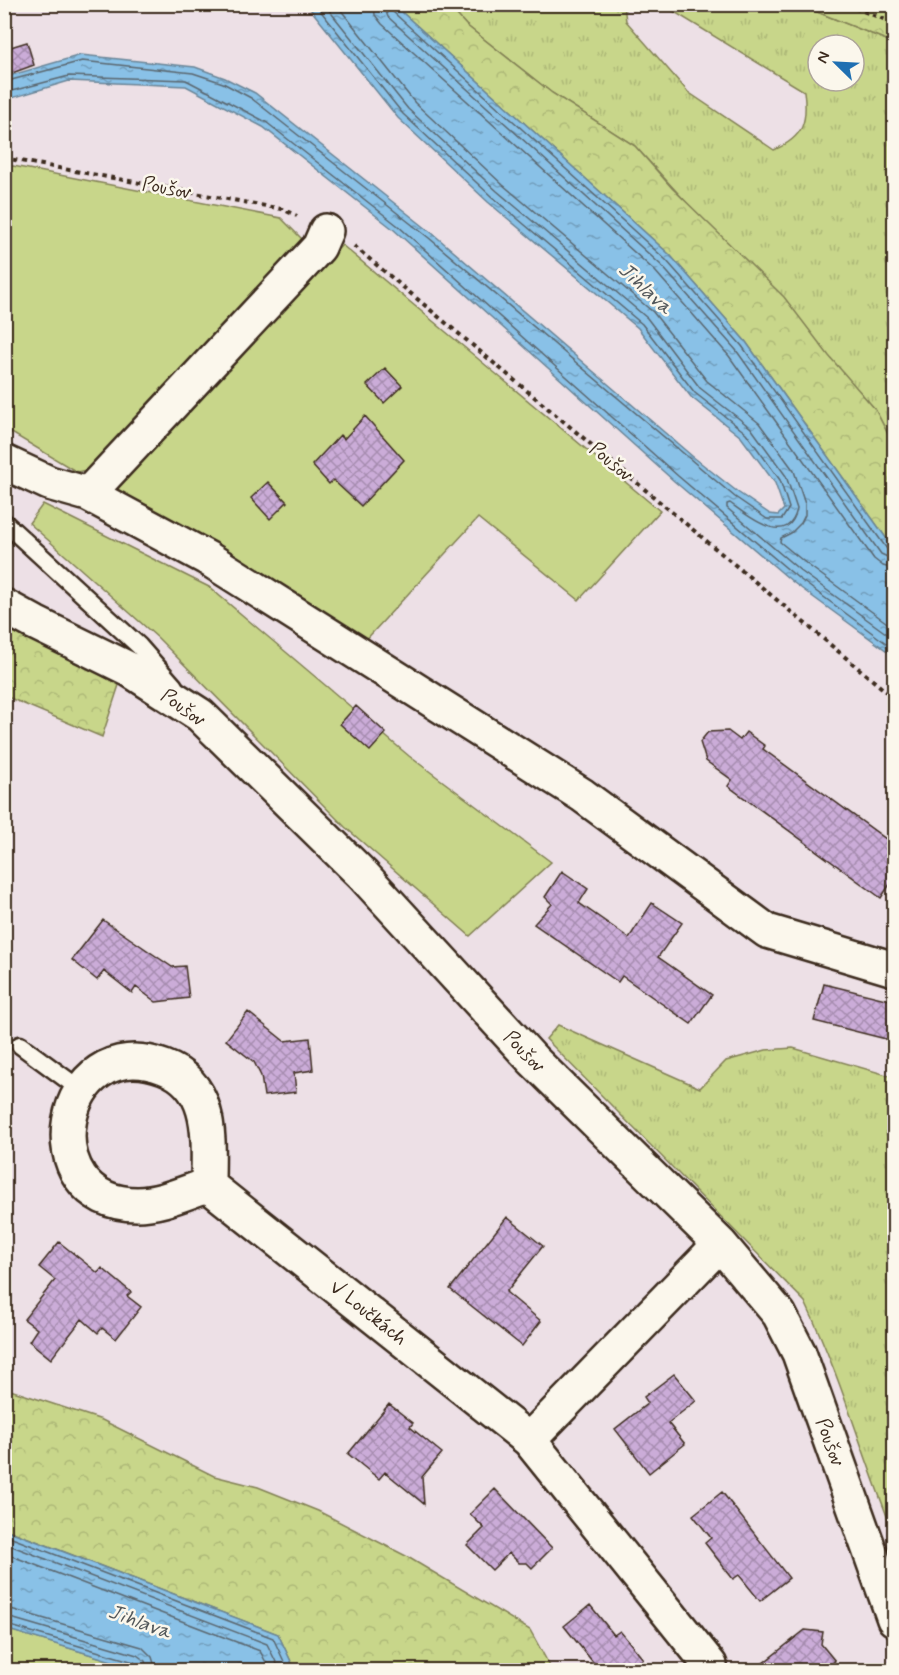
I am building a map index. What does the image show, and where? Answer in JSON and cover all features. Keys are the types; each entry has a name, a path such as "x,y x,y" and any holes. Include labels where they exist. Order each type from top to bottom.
{"street":[{"path":"88,494 319,247 326,231"},
{"path":"4,462 49,483 88,494 207,558 582,795 767,931 894,969"},
{"name":"Poušov","path":"4,606 127,668 200,715 363,875 533,1060 720,1244 779,1314 799,1353 894,1619"},
{"path":"139,1061 171,1069 185,1079 197,1092 209,1124 208,1185 154,1202 138,1204 120,1202 104,1196 90,1186 78,1172 70,1157 67,1140 67,1122 72,1105 81,1090 106,1068 139,1061"},
{"name":"V Loučkách","path":"208,1185 530,1440 710,1665"},
{"path":"530,1440 720,1244"}],"lane":[{"path":"4,522 139,646 200,715"},
{"path":"20,1045 81,1090"}],"path":[{"path":"855,8 894,23"},
{"name":"Poušov","path":"4,158 282,209 347,240 894,698"}],"green space":[{"path":"394,5 448,5 466,25 552,93 635,146 672,188 784,297 829,356 875,409 894,446 894,549 746,342 670,255"},
{"path":"448,5 624,5 626,21 688,92 774,150 792,140 802,127 805,111 804,91 663,5 800,5 894,43 894,446 875,409 635,146 552,93 466,25"},
{"path":"800,5 894,5 894,43"},
{"path":"13,166 281,218 307,244 90,469 77,472 5,429 5,168"},
{"path":"342,245 660,511 579,600 478,518 362,644 116,495 114,483"},
{"path":"43,504 209,587 409,756 551,862 470,936 345,827 158,638 29,523"},
{"path":"4,621 119,685 102,737 5,696"},
{"path":"558,1025 700,1088 726,1061 766,1050 793,1048 894,1077 894,1534 830,1359 805,1302 546,1039"},
{"path":"4,1388 102,1420 214,1476 258,1487 318,1511 406,1556 530,1630 552,1670 295,1670 278,1634 5,1529"},
{"path":"4,1629 6,1629 142,1670 5,1670"}],"water":[{"name":"Jihlava","path":"307,5 394,5 670,255 746,342 894,549 894,656 794,583 674,481 393,229 263,127 186,86 69,81 5,100 5,77 81,55 195,67 225,78 255,93 432,233 692,456 739,493 770,514 778,515 784,509 775,483 741,437 691,397 638,328 488,202 398,118"},
{"name":"Jihlava","path":"4,1529 278,1634 295,1670 142,1670 5,1629"}],"building":[{"path":"27,42 34,65 4,76 4,49"},
{"path":"385,368 402,386 384,403 367,385"},
{"path":"365,416 404,460 361,506 333,480 329,484 312,465 340,435 344,439"},
{"path":"268,482 287,502 270,519 251,498"},
{"path":"356,706 386,733 370,751 340,724"},
{"path":"728,731 740,740 746,732 765,746 763,749 894,845 894,878 881,898 728,786 732,780 706,761 700,742 708,732"},
{"path":"562,871 588,889 579,903 629,938 652,903 682,923 658,957 712,995 691,1024 622,976 618,982 534,924 552,904 545,897"},
{"path":"103,920 172,967 185,966 189,998 156,1002 136,987 132,993 104,971 97,980 72,960"},
{"path":"824,984 894,1001 894,1041 814,1021"},
{"path":"248,1012 284,1041 310,1038 313,1070 294,1073 296,1092 264,1096 261,1076 254,1062 226,1040"},
{"path":"507,1217 543,1246 506,1292 541,1321 522,1346 450,1289"},
{"path":"59,1242 98,1273 102,1268 131,1292 127,1296 141,1307 116,1339 102,1328 98,1333 82,1319 51,1359 29,1341 37,1329 24,1319 55,1280 39,1267"},
{"path":"674,1374 696,1401 668,1423 685,1444 649,1473 615,1429 648,1403 644,1397"},
{"path":"389,1404 413,1423 410,1427 442,1453 422,1477 424,1504 385,1472 379,1479 348,1454"},
{"path":"495,1489 552,1548 532,1568 527,1563 519,1563 509,1553 492,1570 467,1545 484,1528 470,1514"},
{"path":"722,1492 789,1578 760,1601 739,1575 733,1579 705,1543 711,1538 693,1515"},
{"path":"590,1605 614,1635 620,1631 643,1659 629,1671 600,1671 564,1626"},
{"path":"805,1630 823,1632 821,1644 835,1661 822,1671 753,1671"}]}
